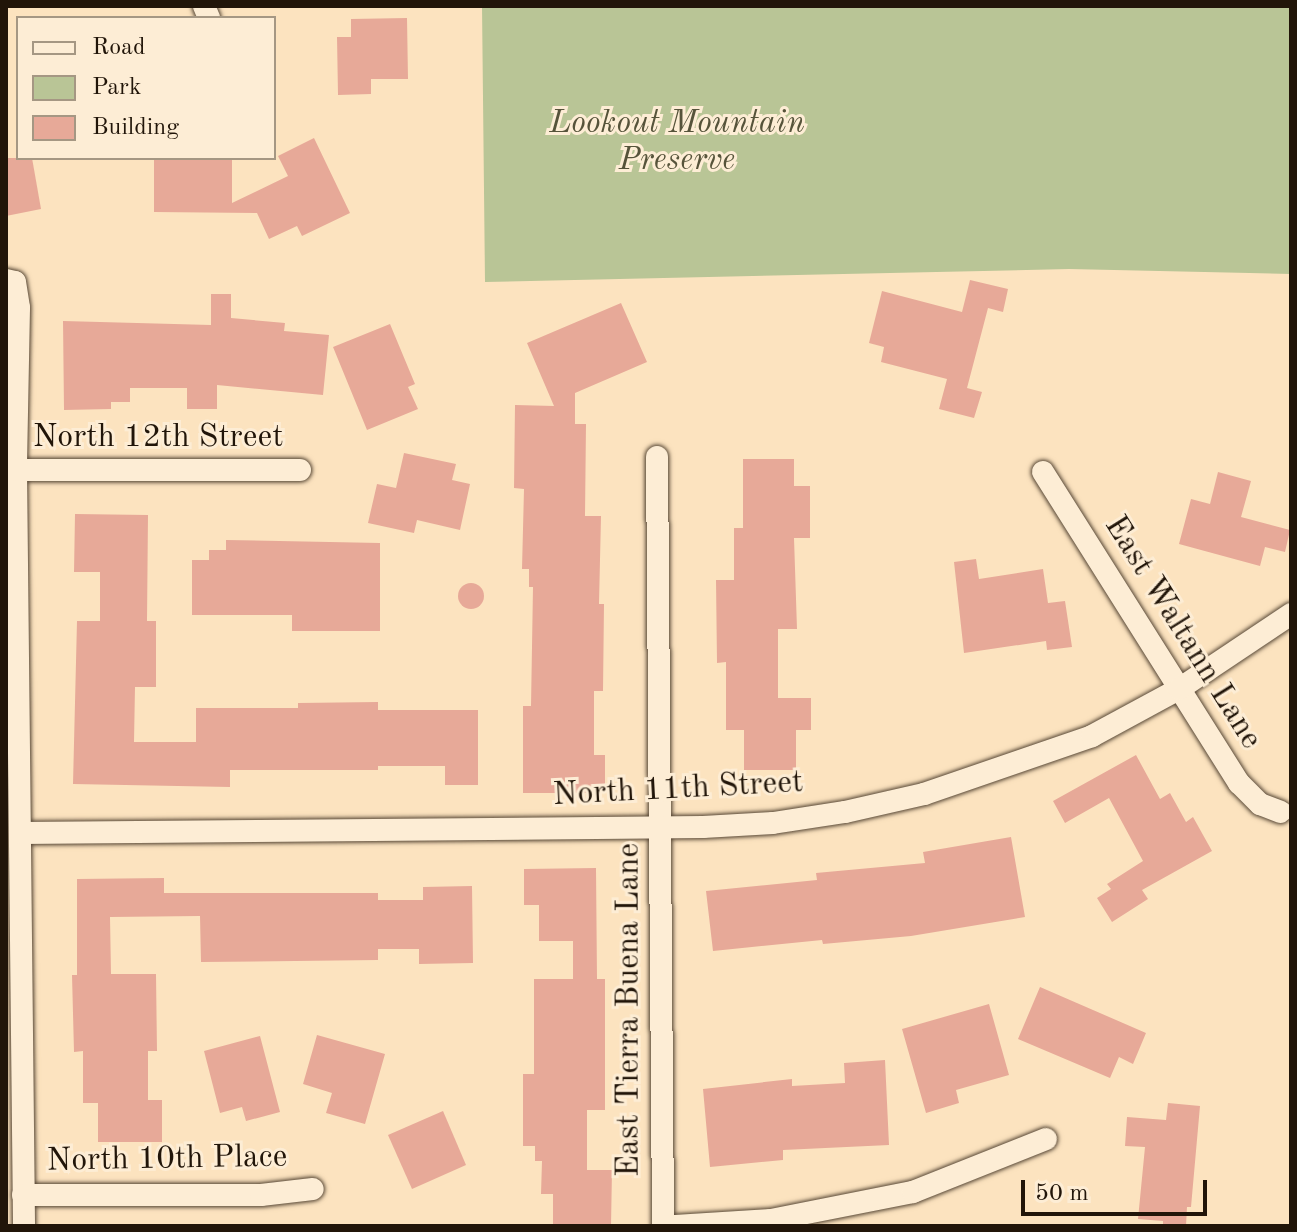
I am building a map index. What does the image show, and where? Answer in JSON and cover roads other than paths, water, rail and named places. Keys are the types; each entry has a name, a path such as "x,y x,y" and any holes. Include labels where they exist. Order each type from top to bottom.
{"street":[{"path":"11,281 19,308 16,470 24,1226"},
{"name":"East Tierra Buena Lane","path":"657,457 663,1226"},
{"name":"North 12th Street","path":"16,470 300,470"},
{"name":"East Waltann Lane","path":"1043,472 1239,783 1260,804 1281,812"},
{"name":"North 11th Street","path":"20,833 773,823 924,794 1092,736 1179,689 1291,614"},
{"path":"675,1226 771,1220 913,1192 1046,1139"},
{"name":"North 10th Place","path":"23,1195 261,1195 313,1189"}],"park label":[{"name":"Lookout Mountain Preserve","path":"677,144"}]}
